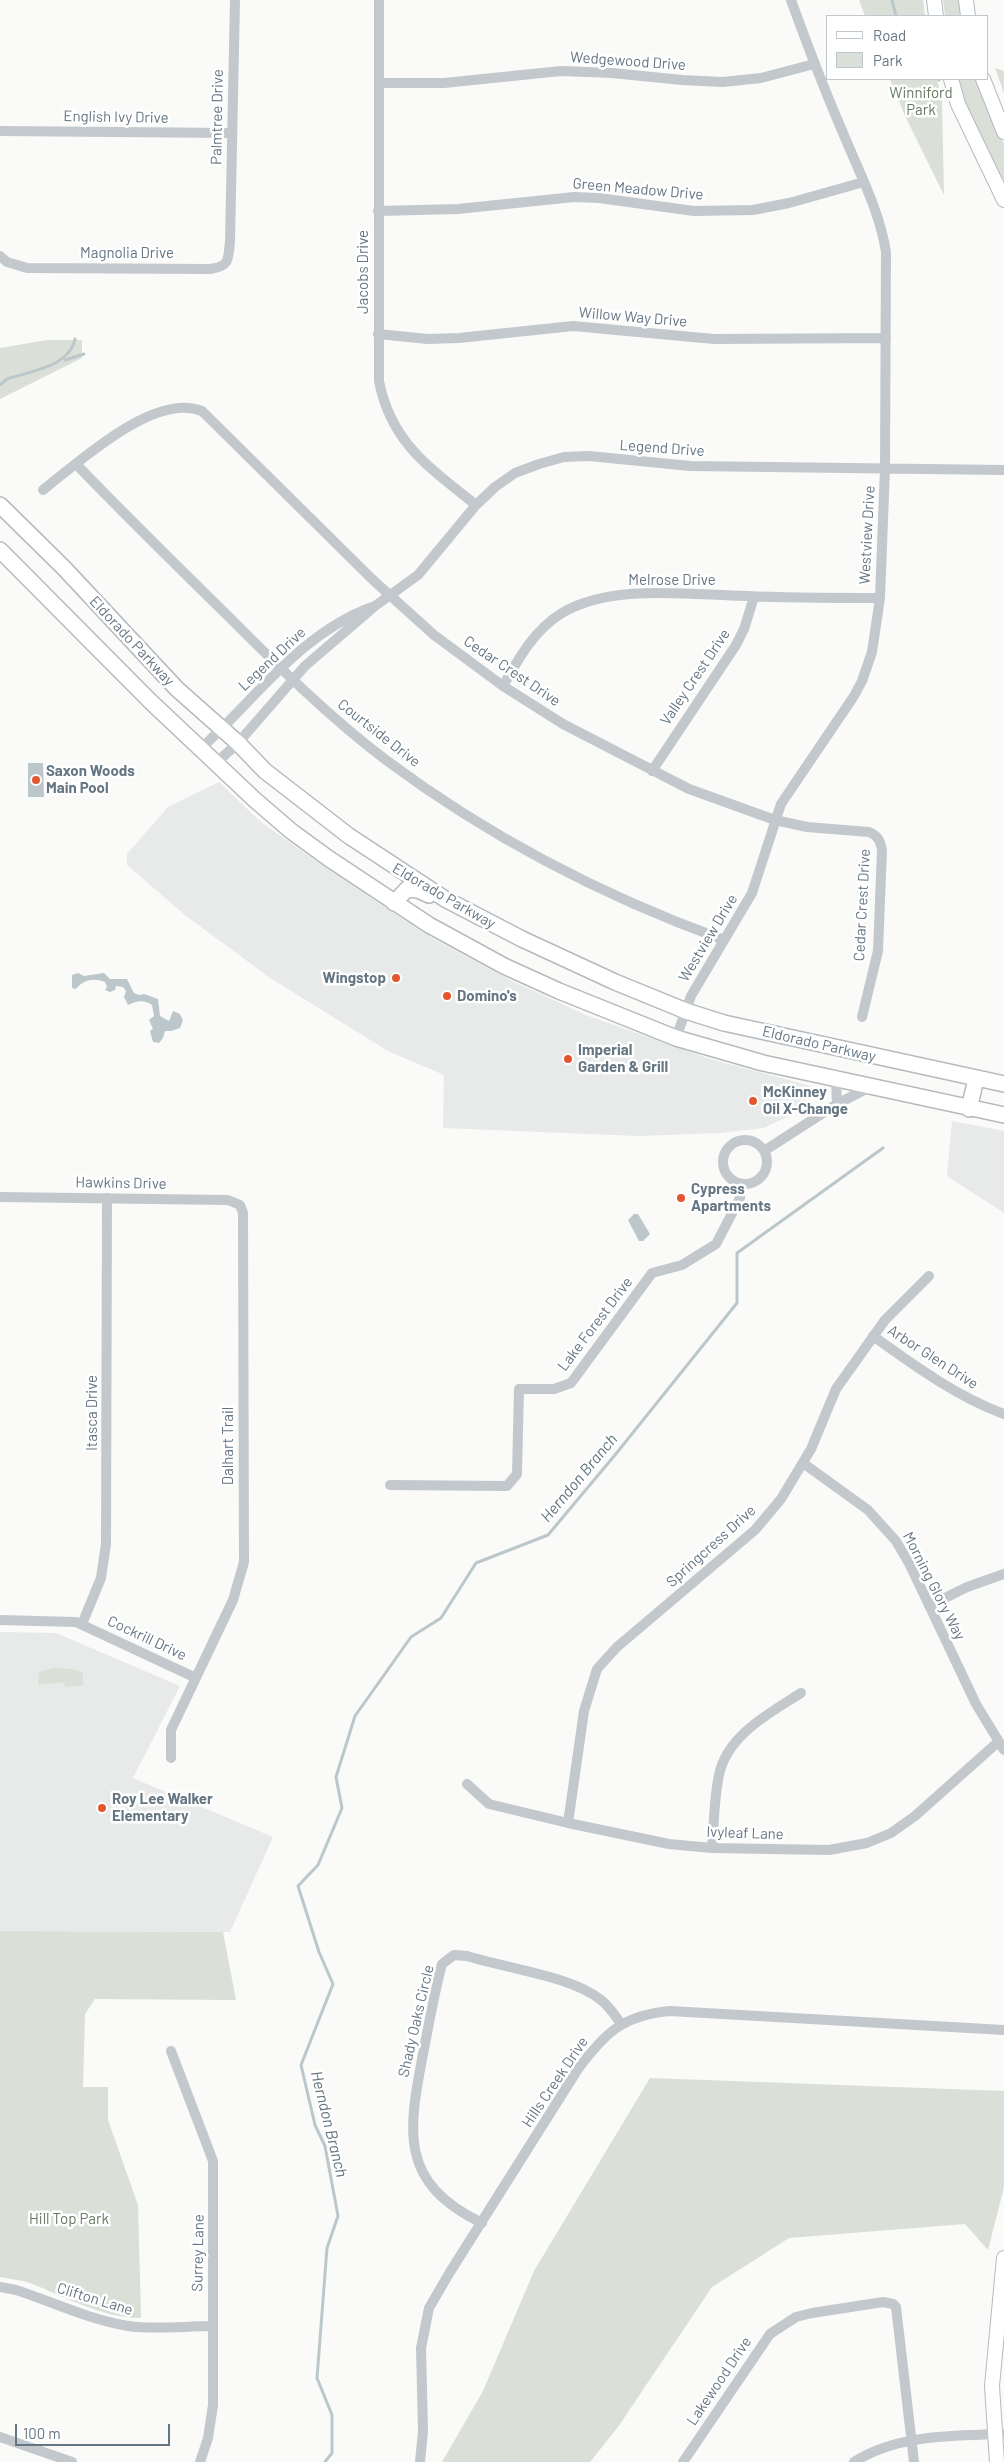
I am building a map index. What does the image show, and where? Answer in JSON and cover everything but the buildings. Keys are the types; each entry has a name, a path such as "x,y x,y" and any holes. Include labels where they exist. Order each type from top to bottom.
{"main road":[{"path":"934,0 936,15"},
{"path":"966,0 968,15"},
{"path":"951,80 958,104 1004,200"},
{"path":"983,80 1004,132"},
{"name":"Eldorado Parkway","path":"0,505 64,568 177,689 223,729 266,771 349,836 445,899 574,965 686,1011 724,1023 1004,1084"},
{"name":"Eldorado Parkway","path":"0,550 150,701 292,832 429,925 504,966 604,1011 676,1038 763,1063 870,1088 1004,1115"},
{"path":"394,903 407,889 418,890 465,914 476,916"},
{"path":"970,1109 976,1079"},
{"path":"997,2462 999,2435 992,2377 1004,2258"}],"street":[{"name":"Palmtree Drive","path":"230,234 235,0"},
{"name":"Jacobs Drive","path":"379,0 379,381 384,404 395,428 423,463 476,505"},
{"name":"Westview Drive","path":"676,1038 691,996 752,893 775,820 792,786 862,680 872,652 880,598 886,468 886,252 880,225 864,182 814,64 791,0"},
{"name":"Wedgewood Drive","path":"379,83 444,83 561,71 723,82 761,78 814,64"},
{"name":"English Ivy Drive","path":"0,131 231,133"},
{"name":"Green Meadow Drive","path":"378,211 458,209 574,197 599,198 694,211 754,210 789,203 864,182"},
{"name":"Magnolia Drive","path":"0,256 7,262 26,268 210,269 224,266 227,262 230,234"},
{"name":"Willow Way Drive","path":"378,334 428,339 459,338 573,326 714,339 886,338"},
{"name":"Cedar Crest Drive","path":"43,490 94,448 133,423 173,408 185,406 202,411 390,595 434,635 502,686 563,724 689,789 775,820 807,827 869,832 879,840 882,862 878,951 862,1017"},
{"name":"Legend Drive","path":"216,763 238,743 306,666 375,606 418,575 476,505 495,487 515,473 539,464 564,458 589,456 697,466 1004,470"},
{"name":"Courtside Drive","path":"76,464 280,668 385,759 505,839 577,878 634,905 724,940"},
{"name":"Melrose Drive","path":"502,686 525,648 553,619 574,607 597,599 644,594 880,598"},
{"name":"Valley Crest Drive","path":"652,771 736,645 744,629 754,597"},
{"name":"Legend Drive","path":"200,749 223,729 280,668 326,630 352,615 375,606"},
{"path":"836,1079 837,1104"},
{"path":"764,1152 837,1104 870,1088"},
{"path":"747,1141 760,1146 764,1152 767,1165 761,1178 755,1182 742,1184 734,1181 725,1170 724,1163 728,1149 733,1144 747,1141"},
{"name":"Lake Forest Drive","path":"390,1485 507,1486 517,1474 519,1389 554,1390 570,1383 652,1273 682,1265 716,1244 740,1198 742,1184"},
{"name":"Hawkins Drive","path":"0,1196 228,1200 240,1205"},
{"name":"Itasca Drive","path":"82,1624 102,1578 106,1544 107,1198"},
{"name":"Dalhart Trail","path":"196,1678 236,1593 245,1555 244,1216 240,1205"},
{"name":"Springcress Drive","path":"568,1823 584,1711 597,1670 617,1647 755,1530 781,1499 803,1463 829,1402 873,1336 896,1309 929,1276"},
{"name":"Arbor Glen Drive","path":"873,1336 964,1397 1004,1414"},
{"name":"Morning Glory Way","path":"803,1463 848,1494 881,1522 896,1541 963,1678 1001,1746"},
{"path":"929,1606 967,1587 1004,1574"},
{"name":"Cockrill Drive","path":"0,1620 65,1620 82,1624 196,1678 171,1730 171,1758"},
{"path":"712,1848 719,1773 725,1757 751,1727 801,1693"},
{"name":"Ivyleaf Lane","path":"467,1784 489,1804 669,1844 712,1848 829,1850 873,1841 891,1833 915,1816 1001,1746"},
{"name":"Shady Oaks Circle","path":"482,2223 450,2205 435,2189 417,2159 412,2138 413,2104 442,1964 454,1955 467,1956 558,1981 588,1992 602,2001 621,2024"},
{"name":"Hills Creek Drive","path":"420,2462 423,2431 421,2348 426,2316 446,2278 578,2069 597,2045 621,2024 642,2015 670,2011 1004,2030"},
{"name":"Surrey Lane","path":"171,2051 213,2161 213,2405 208,2438 200,2462"},
{"name":"Clifton Lane","path":"0,2287 16,2290 109,2322 129,2326 155,2328 212,2326"},
{"name":"Lakewood Drive","path":"682,2462 770,2334 796,2318 812,2313 883,2302 893,2304 896,2307 914,2462"},
{"path":"854,2462 876,2450 912,2441 999,2435"},
{"path":"0,2437 72,2462"}],"shaded area":[{"name":"Saxon Woods Main Pool","path":"28,763 43,763 44,797 28,797"},
{"path":"219,782 261,822 432,938 510,980 586,1015 710,1059 811,1086 806,1100 795,1113 764,1128 721,1133 639,1136 443,1128 444,1075 388,1051 270,978 185,915 127,865 127,854 168,807"},
{"path":"78,973 84,976 104,973 110,979 127,979 134,993 158,999 160,1016 169,1021 173,1011 180,1014 183,1020 180,1028 165,1031 159,1043 153,1042 150,1031 153,1029 149,1020 154,1016 152,1005 140,1001 128,1005 124,997 126,991 123,987 116,986 115,990 110,992 105,990 107,987 105,982 101,981 89,980 82,983 76,989 72,988 72,975"},
{"path":"952,1121 1004,1131 1004,1213 947,1176"},
{"path":"634,1214 638,1214 650,1234 643,1241 639,1241 628,1220"},
{"name":"Roy Lee Walker Elementary","path":"0,1632 56,1633 180,1686 133,1778 273,1837 230,1932 0,1931"}],"green space":[{"path":"859,0 923,0 925,15 865,15"},
{"path":"943,0 963,0 965,15 945,15"},
{"path":"995,68 1004,71 1004,93"},
{"name":"Winniford Park","path":"890,80 937,80 942,100 944,195 905,116"},
{"path":"959,80 979,80 1004,144 1004,181 982,145"},
{"path":"47,340 82,340 82,358 0,399 0,348"},
{"path":"54,1668 73,1669 83,1673 83,1685 65,1687 64,1682 38,1685 39,1672"},
{"name":"Hill Top Park","path":"0,1931 223,1932 236,2000 95,1999 85,2014 83,2087 108,2087 108,2120 138,2205 141,2318 98,2311 30,2283 0,2277"},
{"path":"650,2078 1004,2091 1004,2187 988,2250 965,2224 789,2238 712,2287 618,2427 590,2462 442,2462 483,2391 534,2271"}],"waterway":[{"path":"892,0 896,15"},
{"path":"0,385 7,379 57,362 65,356 75,339"},
{"path":"65,360 84,354"},
{"name":"Herndon Branch","path":"325,2462 332,2453 332,2415 317,2378 327,2248 338,2216 325,2146 315,2125 301,2065 333,1984 319,1952 298,1886 318,1865 342,1808 336,1777 355,1716 411,1637 441,1618 476,1563 548,1535 615,1455 737,1303 737,1253 883,1148"}],"place":[{"name":"Saxon Woods Main Pool","path":"36,780"},
{"name":"Wingstop","path":"396,978"},
{"name":"Domino's","path":"447,996"},
{"name":"Imperial Garden & Grill","path":"568,1059"},
{"name":"McKinney Oil X-Change","path":"753,1101"},
{"name":"Cypress Apartments","path":"681,1198"},
{"name":"Roy Lee Walker Elementary","path":"102,1808"}]}
